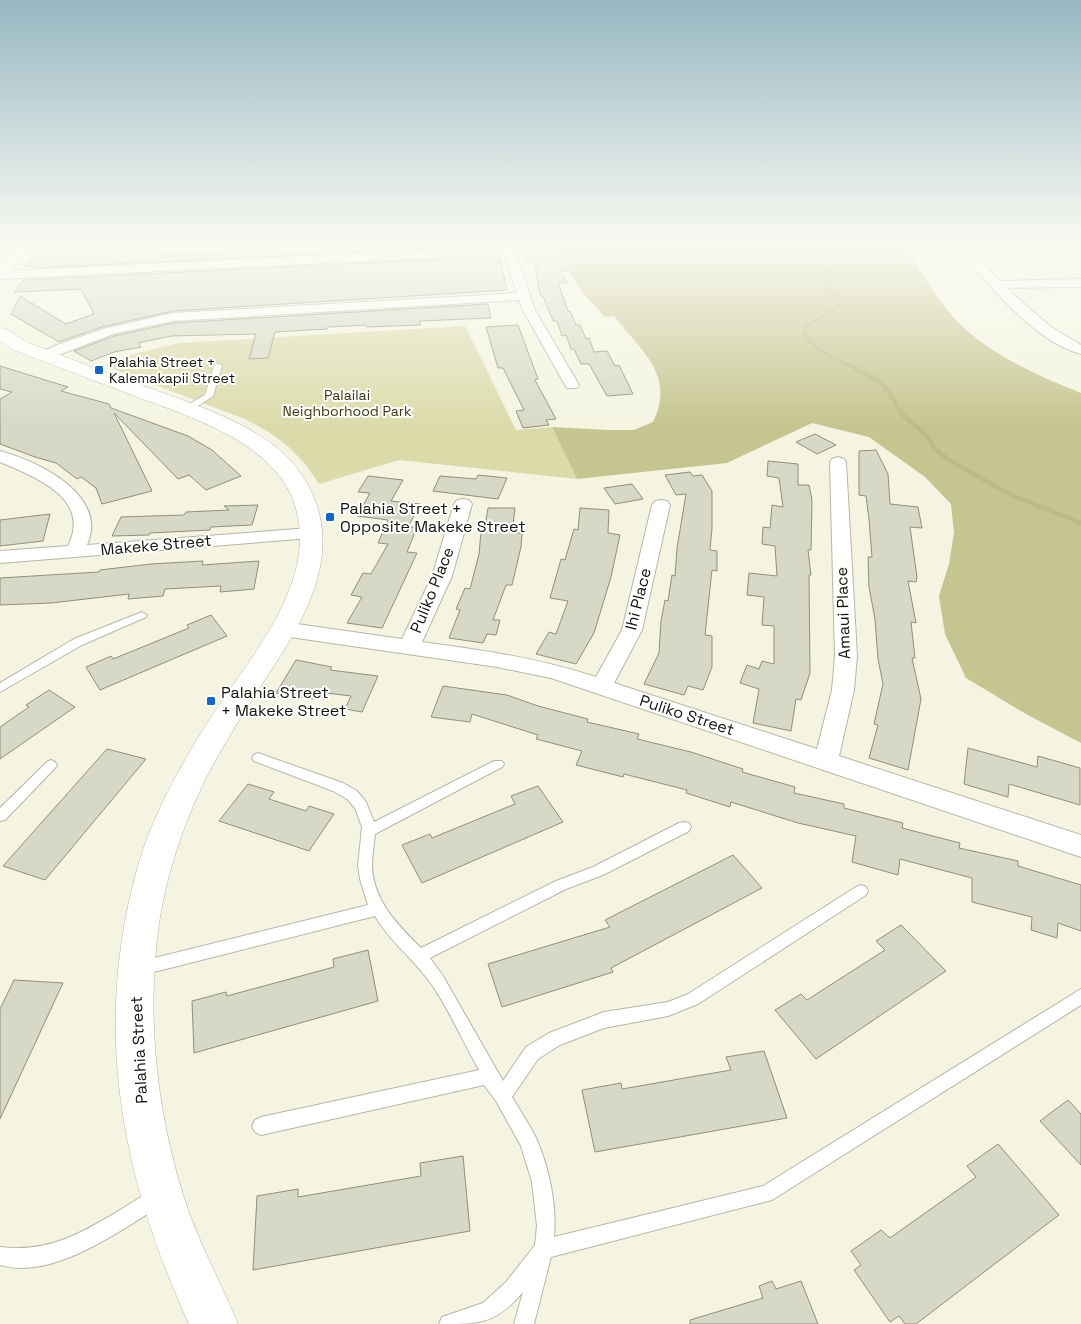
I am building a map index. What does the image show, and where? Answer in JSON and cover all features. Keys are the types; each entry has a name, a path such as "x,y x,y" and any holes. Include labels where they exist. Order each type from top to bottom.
{"street":[{"path":"46,355 96,334 172,317 393,304"},
{"path":"527,304 572,385"},
{"path":"1016,304 1038,325 1081,350"},
{"name":"Palahia Street","path":"0,333 20,346 230,426 272,454 288,471 300,491 308,513 311,532 310,563 302,592 283,630 206,749 178,804 155,866 140,934 134,1011 139,1094 161,1196 192,1282 214,1324"},
{"path":"0,456 54,481 72,498 82,520 82,533 74,552"},
{"name":"Amaui Place","path":"826,762 844,690 846,656 838,462"},
{"name":"Puliko Place","path":"409,647 442,576 463,504"},
{"name":"Ihi Place","path":"601,687 632,630 660,505"},
{"name":"Makeke Street","path":"0,558 311,532"},
{"name":"Puliko Street","path":"283,630 409,647 554,671 1081,846"}],"lane":[{"path":"187,409 206,398 210,393 218,364"},
{"path":"0,688 78,642 142,615"},
{"path":"258,758 346,791 362,806 369,831 366,854 367,879 378,909 388,925 419,956 438,981 520,1125 536,1162 544,1204 544,1249 524,1324"},
{"path":"0,816 52,764"},
{"path":"369,831 498,764"},
{"path":"419,956 561,885 598,871 684,827"},
{"path":"503,1096 532,1053 555,1039 604,1020 628,1014 654,1012 681,1005 704,993 861,891"},
{"path":"137,969 378,909"},
{"path":"449,1324 490,1311 513,1289 544,1249 766,1194 1081,996"},
{"path":"261,1126 487,1076 503,1096"},
{"path":"0,1256 32,1258 58,1252 71,1247 161,1196"}],"green space":[{"path":"593,304 943,304 954,318 968,331 997,353 1081,393 1081,743 1026,714 966,678 945,634 939,596 949,564 954,533 951,504 925,477 869,437 812,423 727,463 577,479 552,427 634,430 653,422 659,405 658,377 652,364 614,316 605,317"},
{"name":"Palailai Neighborhood Park","path":"465,326 516,430 552,427 577,479 399,460 319,484 307,466 290,448 269,432 245,419 105,366 126,356 179,343"}],"building":[{"path":"16,304 33,304 66,324 94,314 89,304 288,304 173,311 102,327 59,342 11,314"},
{"path":"488,304 491,318 420,321 420,325 366,327 366,325 275,332 268,358 249,359 256,334 171,336 138,343 141,347 114,352 91,361 74,351 114,336 173,323"},
{"path":"546,304 565,304 576,325 580,325 586,339 589,338 594,352 607,351 615,366 619,365 633,394 607,396 589,364 581,364 574,349 571,349 566,335 562,336 557,321 553,321"},
{"path":"518,325 538,379 535,380 556,419 546,420 549,425 523,428 516,411 524,410 503,368 498,368 486,327"},
{"path":"0,366 68,387 61,391 109,404 111,408 188,436 212,450 241,476 206,490 189,475 178,479 114,413 152,491 102,504 96,488 81,477 77,479 56,463 0,444 0,399 12,392 0,389"},
{"path":"815,434 836,445 817,454 796,442"},
{"path":"876,450 888,474 890,504 918,507 922,528 910,527 917,577 916,582 908,581 916,623 911,622 915,658 912,658 921,699 908,770 869,758 878,725 874,724 883,684 869,587 868,557 872,557 869,519 866,496 859,495 859,451"},
{"path":"768,461 798,464 798,485 809,485 812,500 811,550 808,550 811,575 809,575 810,673 801,700 796,699 791,731 753,723 759,689 740,683 747,665 759,669 762,661 774,664 774,626 762,625 764,597 747,595 749,573 777,576 775,546 762,544 763,527 770,528 772,505 783,507 779,478 767,476"},
{"path":"690,472 693,476 702,475 712,491 710,550 717,551 717,571 712,570 705,635 712,636 712,667 703,690 688,686 684,695 644,684 659,653 661,621 665,600 668,601 672,575 675,576 677,548 686,494 676,495 665,475"},
{"path":"478,475 507,478 498,499 433,491 440,476 476,479"},
{"path":"368,476 403,480 391,501 420,504 408,527 417,527 407,552 417,553 382,628 347,623 362,597 351,595 363,573 371,574 388,544 378,543 388,520 357,516 370,493 358,492"},
{"path":"632,484 643,499 615,504 604,488"},
{"path":"258,505 252,525 211,527 210,530 150,533 149,535 112,536 121,517 184,515 186,512 229,510 224,506"},
{"path":"488,508 515,508 512,533 522,533 521,547 512,585 506,585 493,620 500,620 496,635 487,634 483,643 449,638 460,610 456,609 465,588 470,589 479,554 481,532 484,532"},
{"path":"580,508 609,510 608,533 620,535 611,577 594,633 576,664 536,654 549,632 556,634 568,601 550,598 561,559 565,560 574,529 578,530"},
{"path":"50,514 43,541 0,546 0,520"},
{"path":"203,561 202,565 259,561 254,589 220,592 221,586 165,589 163,596 128,599 129,594 51,603 0,605 0,578 99,572 100,570 151,564"},
{"path":"211,615 227,636 100,690 86,667 111,656 113,659 189,628 187,625"},
{"path":"296,660 332,667 330,670 378,676 362,712 345,709 351,696 318,692 313,699 276,693"},
{"path":"443,686 507,695 538,706 588,719 587,722 639,734 637,739 691,752 743,769 742,772 795,787 794,793 844,804 844,808 903,823 902,828 960,843 959,848 1018,861 1018,866 1081,885 1081,931 1058,923 1057,938 1031,930 1032,917 972,902 972,878 900,859 898,875 852,862 856,836 798,823 731,802 730,807 686,793 687,790 624,774 623,777 576,765 582,751 536,739 538,735 472,714 470,722 431,717"},
{"path":"49,690 75,707 0,759 0,727 29,707 26,705"},
{"path":"968,748 1037,767 1038,756 1080,768 1080,805 1009,784 1008,797 964,784"},
{"path":"107,749 146,759 45,880 3,866"},
{"path":"248,784 274,792 269,799 306,811 309,806 334,814 309,851 219,821"},
{"path":"538,786 563,822 422,883 402,845 430,834 432,838 515,804 511,796"},
{"path":"733,855 762,888 611,968 613,972 502,1007 488,964 610,927 605,920"},
{"path":"901,925 946,971 816,1059 775,1010 801,994 807,1000 885,950 876,941"},
{"path":"368,950 378,1001 194,1053 192,1001 226,992 227,996 334,967 333,959"},
{"path":"14,980 63,983 0,1119 0,1009"},
{"path":"764,1051 787,1118 595,1152 582,1090 621,1083 622,1089 731,1070 726,1057"},
{"path":"1068,1100 1081,1114 1081,1165 1040,1121"},
{"path":"998,1144 1059,1215 916,1324 905,1324 899,1316 890,1322 854,1270 861,1265 851,1251 881,1230 890,1238 976,1177 967,1166"},
{"path":"463,1156 470,1231 253,1270 257,1196 298,1189 298,1197 421,1176 420,1163"},
{"path":"772,1281 776,1289 801,1281 818,1324 690,1324 690,1320 763,1298 759,1286"}],"waterway":[{"path":"839,304 840,306 808,325 804,333 820,350 857,369"},
{"path":"854,368 880,382 889,392 901,413 927,436 934,448 949,460 1009,494 1081,523"}],"place":[{"name":"Palahia Street + Kalemakapii Street","path":"99,370"},
{"name":"Palahia Street + Opposite Makeke Street","path":"330,517"},
{"name":"Palahia Street + Makeke Street","path":"211,701"}]}
